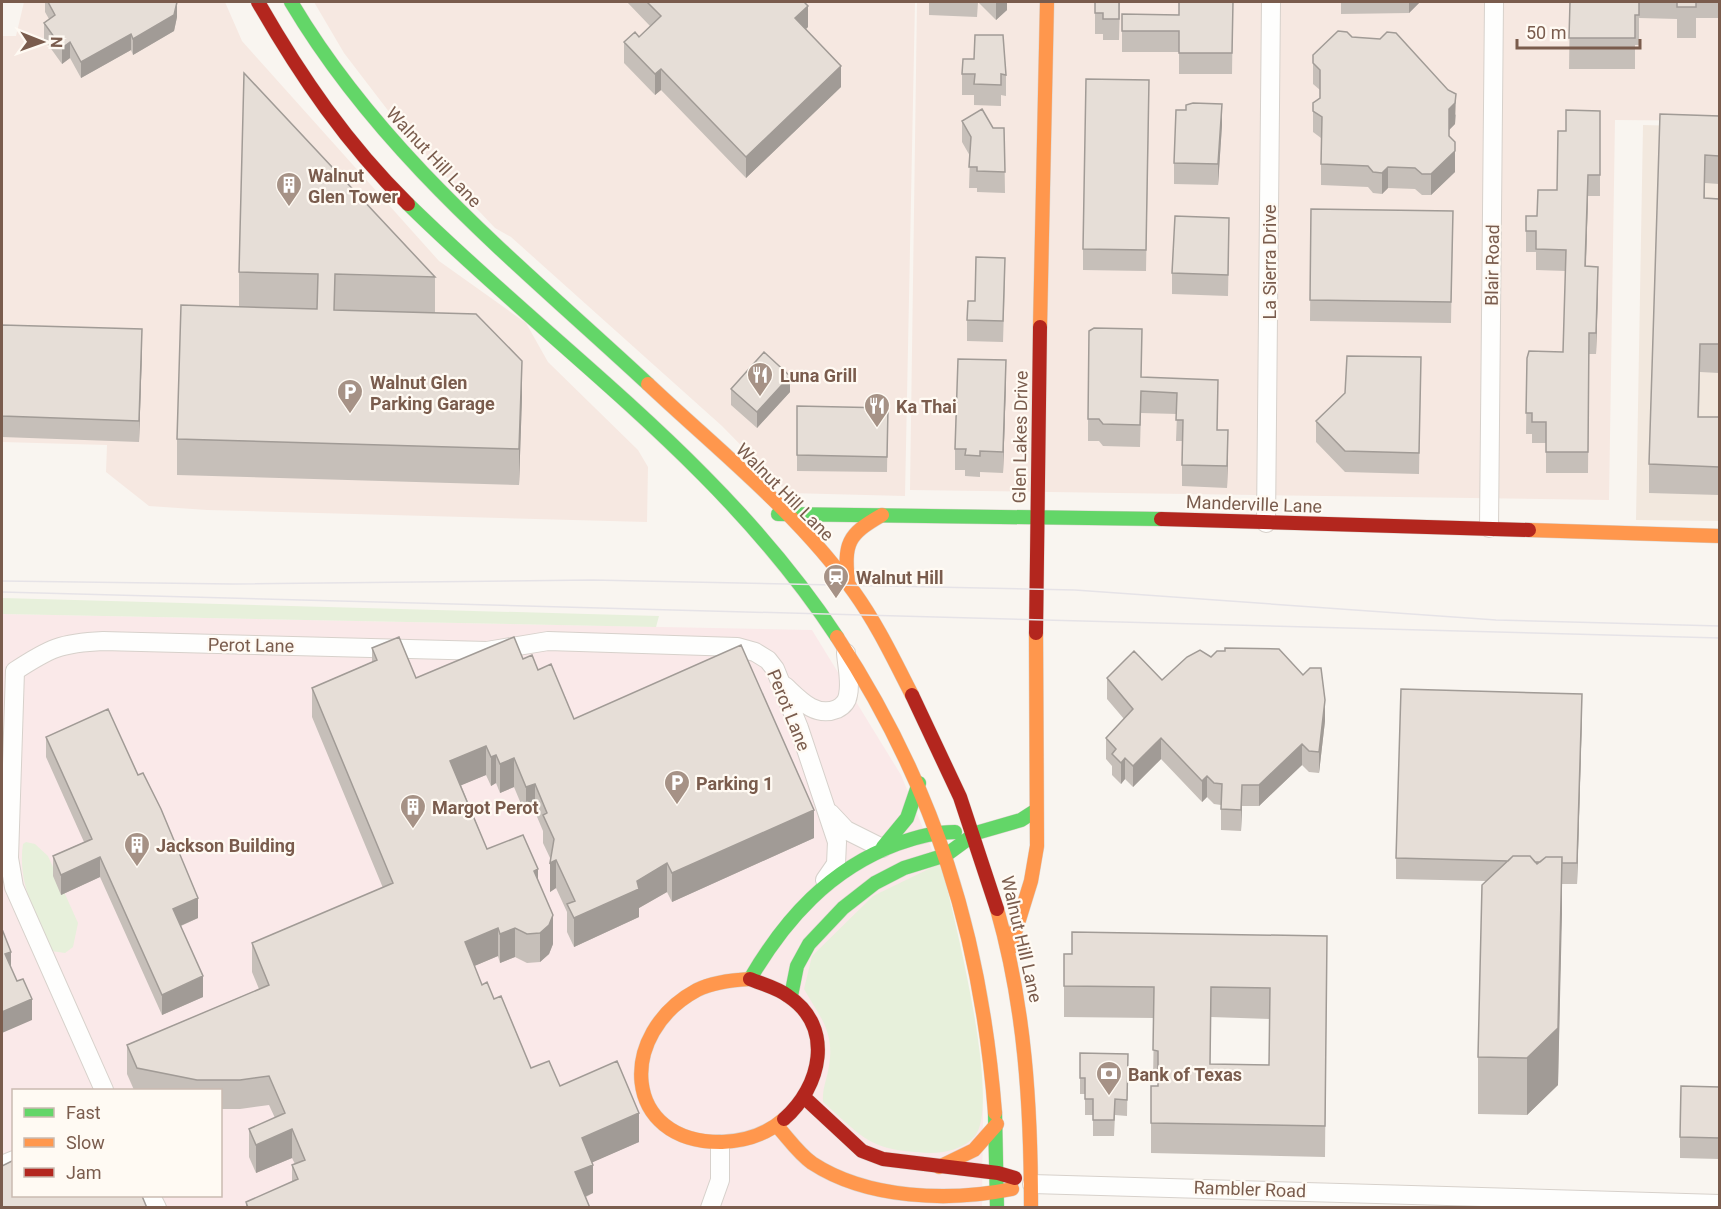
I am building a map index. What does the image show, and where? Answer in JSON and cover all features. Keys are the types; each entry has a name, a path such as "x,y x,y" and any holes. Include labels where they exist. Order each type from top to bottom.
{"main road":[{"path":"258,2 283,46 333,122 361,156 466,259 712,482 789,569 846,648 876,697 919,783 946,855 981,980 997,1093 997,1208"},
{"name":"Walnut Hill Lane","path":"291,2 319,48 387,136 468,221 569,310 788,515 848,583 927,718 976,833 1009,952 1026,1050 1031,1108 1031,1208"},
{"name":"Glen Lakes Drive","path":"1009,952 1037,858 1036,516 1047,2"},
{"path":"283,46 308,31"},
{"path":"294,63 319,48"},
{"path":"547,331 569,310"},
{"path":"712,482 744,497"},
{"name":"Manderville Lane","path":"763,510 788,515 1036,516 1719,536"},
{"path":"848,583 847,543 855,529 882,515"},
{"path":"750,980 784,924 823,884 882,848 900,831 909,817 919,783"},
{"path":"882,848 937,831 976,833 1036,818"},
{"path":"791,996 801,956 843,908 891,874 946,855 976,833"},
{"path":"750,980 773,985 791,996 814,1028 818,1045 815,1079 806,1099 777,1126 742,1141 720,1144 689,1139 662,1122 650,1108 643,1090 640,1059 653,1028 678,1001 712,984 750,980"},
{"name":"Rambler Road","path":"806,1099 862,1151 883,1159 998,1173 1032,1184"},
{"path":"939,1167 974,1150 997,1124"},
{"name":"Rambler Road","path":"777,1126 810,1162 838,1178 866,1187 968,1195 998,1193 1032,1184"}],"street":[{"name":"La Sierra Drive","path":"1266,523 1271,2"},
{"name":"Blair Road","path":"1489,528 1494,2"},
{"name":"Perot Lane","path":"104,1089 14,887 9,858 8,670 49,649 69,643 103,641 487,651 548,642 736,647 754,652 768,660 780,682 800,728 837,842 838,855 823,884"},
{"path":"780,682 814,710 825,712 837,709 844,704 848,696 846,648"},
{"path":"827,810 846,830 882,848"},
{"path":"710,1208 720,1180 720,1144"},
{"name":"Rambler Road","path":"1032,1184 1719,1204"}],"shaded area":[{"path":"24,2 225,2 242,41 439,261 526,323 548,362 638,450 648,467 647,522 207,510 149,506 106,472 107,445 2,442 2,36 16,36"},
{"path":"314,2 915,2 905,496 788,493 722,426 511,237 495,228 406,134 344,53"},
{"path":"917,2 1719,2 1719,121 1615,120 1609,500 910,490"},
{"path":"1643,125 1719,127 1719,521 1636,520"},
{"path":"2,614 812,630 901,775 944,879 983,1110 982,1207 2,1208"}],"green space":[{"path":"2,598 659,616 656,627 2,614"},
{"path":"26,842 35,844 48,856 78,923 73,947 65,953 51,951 29,899 22,858 23,844"},
{"path":"941,863 964,961 979,1047 983,1085 982,1116 975,1136 960,1147 936,1153 910,1152 881,1146 870,1141 823,1102 830,1043 824,1024 804,989 812,956 873,896"}],"building":[{"path":"48,2 177,2 174,15 133,39 131,34 81,62 70,42 62,48 44,23 55,15"},
{"path":"647,2 804,2 808,6 795,18 841,66 746,157 661,69 655,74 624,42 635,32 639,37 661,16"},
{"path":"1095,2 1119,2 1119,19 1103,19 1103,13 1095,13"},
{"path":"1179,2 1233,2 1232,53 1179,53 1179,31 1122,31 1122,14 1179,15"},
{"path":"1570,2 1639,2 1639,15 1635,15 1635,38 1569,38"},
{"path":"1677,2 1696,2 1696,7 1677,7"},
{"path":"1338,31 1347,32 1352,37 1380,39 1387,32 1396,33 1448,90 1456,94 1455,103 1449,109 1449,136 1455,142 1455,151 1431,174 1422,174 1415,168 1388,167 1382,173 1373,172 1368,166 1321,164 1322,117 1313,111 1313,103 1320,98 1320,70 1313,63 1313,55"},
{"path":"975,35 1003,35 1006,75 1001,74 1001,85 974,84 975,74 962,74 963,59 974,59"},
{"path":"244,73 435,277 335,274 334,310 476,314 522,361 519,449 177,439 181,305 317,309 318,274 239,272"},
{"path":"1086,79 1149,80 1146,250 1083,249"},
{"path":"1193,103 1222,104 1218,164 1174,163 1176,110 1186,110 1186,105"},
{"path":"982,109 993,128 1004,128 1005,172 977,171 977,167 969,167 971,137 962,121"},
{"path":"1566,110 1600,111 1600,175 1588,175 1585,266 1598,267 1596,333 1589,333 1588,452 1546,452 1546,422 1532,422 1532,413 1526,413 1529,351 1563,352 1566,250 1536,249 1536,231 1526,231 1526,216 1537,216 1538,190 1557,190 1558,131 1566,131"},
{"path":"1660,114 1719,116 1719,156 1705,155 1704,198 1719,199 1719,344 1700,344 1698,417 1719,417 1719,467 1649,464"},
{"path":"1311,209 1453,211 1451,302 1310,300"},
{"path":"1175,216 1229,218 1228,275 1172,273"},
{"path":"976,257 1005,258 1003,321 967,320 968,301 975,301"},
{"path":"2,325 142,329 139,421 2,416"},
{"path":"1094,328 1142,329 1141,377 1218,380 1217,430 1228,430 1227,466 1182,465 1183,420 1176,420 1177,393 1141,391 1140,425 1103,424 1099,419 1088,419 1089,331"},
{"path":"764,352 790,376 757,412 731,389"},
{"path":"1347,356 1421,357 1419,453 1345,451 1316,421 1345,393"},
{"path":"958,359 1006,360 1003,452 980,451 980,456 965,455 966,449 955,449"},
{"path":"797,406 888,408 887,457 797,455"},
{"path":"399,637 416,678 514,637 523,659 532,655 538,670 551,664 574,719 741,645 814,810 672,873 667,863 637,881 639,889 574,918 567,904 575,901 556,860 550,863 554,839 543,815 547,813 535,784 526,787 514,758 500,764 496,755 491,757 486,746 450,761 487,849 523,835 538,869 534,871 553,915 549,925 540,933 527,934 515,928 500,934 498,928 465,942 482,985 487,982 494,999 501,996 531,1068 549,1061 560,1086 617,1061 639,1113 582,1138 593,1165 575,1172 590,1208 248,1208 246,1202 298,1179 292,1165 305,1160 292,1129 256,1145 249,1129 285,1113 269,1076 240,1080 197,1080 137,1068 127,1045 269,985 252,943 393,883 312,688 377,660 372,648"},
{"path":"1225,648 1279,649 1303,675 1310,668 1321,668 1325,700 1319,752 1309,751 1302,744 1259,785 1242,785 1241,810 1221,809 1222,784 1214,783 1207,776 1202,781 1161,738 1133,766 1125,758 1121,763 1112,754 1116,749 1106,738 1133,709 1107,678 1134,651 1162,680 1187,657 1200,650 1211,657 1217,651 1225,651"},
{"path":"1401,689 1582,694 1577,863 1562,863 1562,857 1546,857 1540,862 1535,862 1530,856 1513,856 1508,861 1396,858"},
{"name":"Jackson Building","path":"108,709 138,775 143,773 161,809 198,898 173,909 203,976 162,995 100,857 61,875 53,856 92,839 46,737"},
{"path":"1513,856 1530,856 1537,864 1546,857 1562,857 1558,1028 1527,1058 1478,1057 1482,885"},
{"path":"2,929 11,952 5,954 17,981 23,979 32,999 2,1012"},
{"path":"1072,932 1327,936 1325,1126 1151,1123 1151,1086 1158,1086 1158,1051 1153,1050 1154,987 1064,986 1064,954 1072,954","holes":["1211,987 1270,988 1269,1065 1210,1064"]},
{"path":"1080,1053 1128,1054 1127,1100 1115,1099 1114,1120 1093,1120 1093,1099 1085,1099 1085,1078 1080,1078"},
{"path":"1681,1086 1719,1087 1719,1138 1680,1137"},
{"path":"12,1161 12,1197 142,1197 147,1208 2,1208 2,1166"}],"tram line":[{"path":"2,581 232,584 592,580 1075,590 1496,620 1720,626"},
{"path":"2,592 1720,638"}],"traffic: fast":[{"path":"291,2 327,58 367,110 410,159 502,251 648,384"},
{"path":"408,204 690,462 742,516 792,574 837,637"},
{"path":"778,514 1161,519"},
{"path":"883,847 907,818 919,783"},
{"path":"791,996 797,966 809,944 843,908 875,883 904,868 946,855 976,833 1021,820 1035,811"},
{"path":"750,979 778,936 812,898 830,882 851,867 904,841 932,834 955,832"},
{"path":"995,1113 997,1208"}],"traffic: slow":[{"path":"1040,327 1047,2"},
{"path":"648,384 783,509 832,563 870,617 912,695"},
{"path":"848,583 847,558 850,542 861,528 882,515"},
{"path":"1529,530 1720,536"},
{"path":"1010,949 1031,881 1037,846 1036,633"},
{"path":"837,637 871,693 901,750 948,864 965,924 978,985 995,1113"},
{"path":"997,909 1014,982 1020,1020 1028,1095 1031,1208"},
{"path":"750,979 703,987 671,1009 653,1032 643,1057 642,1082 649,1106 664,1125 689,1138 722,1142 739,1140 763,1133 784,1119"},
{"path":"939,1167 974,1150 997,1124"},
{"path":"777,1126 812,1163 858,1184 883,1190 936,1196 1012,1189"}],"traffic: jam":[{"path":"258,2 326,109 365,158 408,204"},
{"path":"1036,633 1040,327"},
{"path":"1161,519 1529,530"},
{"path":"912,695 960,797 997,909"},
{"path":"750,979 784,993 803,1009 812,1024 817,1040 818,1057 807,1091 784,1119"},
{"path":"806,1099 862,1151 883,1159 998,1173 1015,1178"}],"place":[{"name":"Walnut Glen Tower","path":"289,208"},
{"name":"Luna Grill","path":"760,398"},
{"name":"Walnut Glen Parking Garage","path":"350,415"},
{"name":"Ka Thai","path":"877,429"},
{"name":"Walnut Hill","path":"836,600"},
{"name":"Parking 1","path":"677,806"},
{"name":"Margot Perot","path":"413,830"},
{"name":"Jackson Building","path":"137,868"},
{"name":"Bank of Texas","path":"1109,1097"}]}
